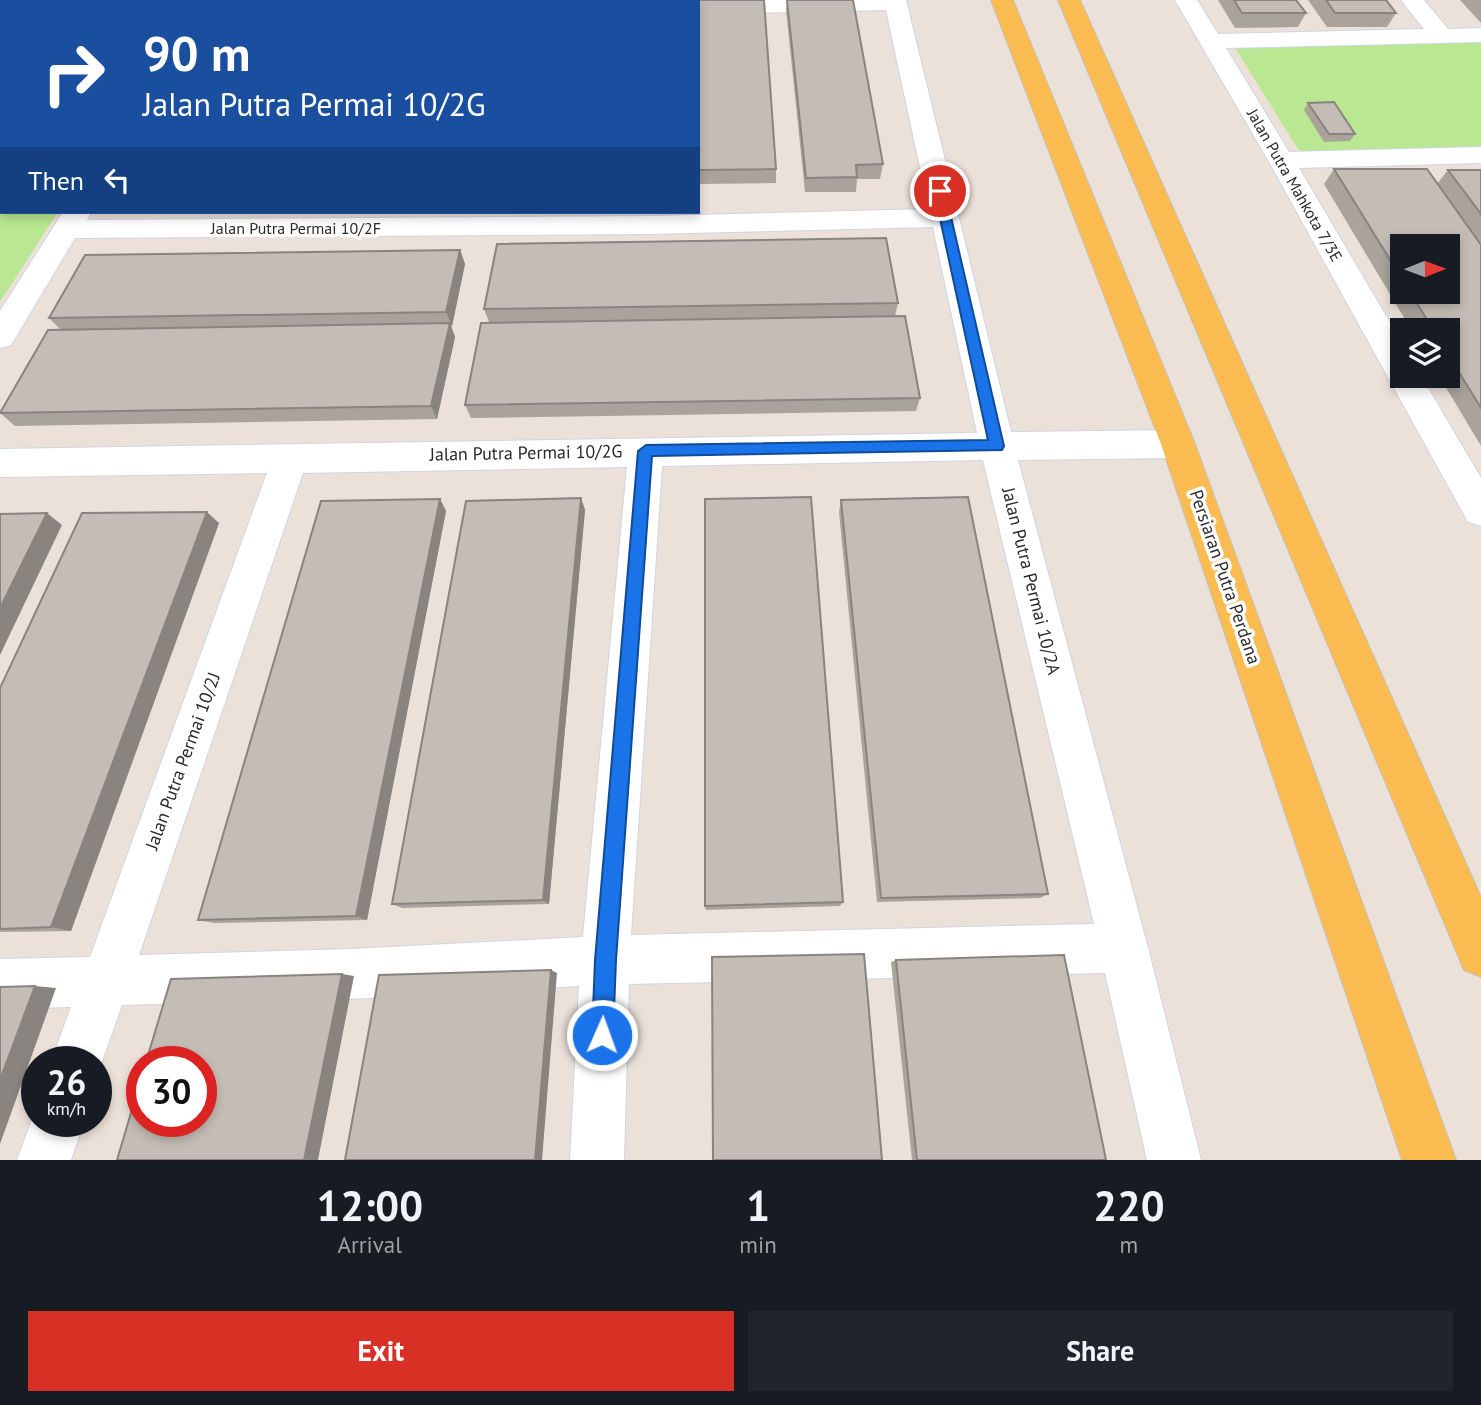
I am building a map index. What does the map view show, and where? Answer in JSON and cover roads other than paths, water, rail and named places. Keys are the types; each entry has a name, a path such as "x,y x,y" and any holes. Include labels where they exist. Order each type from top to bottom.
{"main road":[{"name":"Persiaran Putra Perdana","path":"1002,0 1178,444 1429,1160"},
{"path":"1069,0 1481,953"}],"street":[{"name":"Jalan Putra Mahkota 7/3E","path":"1186,0 1390,351"},
{"path":"1412,0 1442,36"},
{"path":"700,7 895,1"},
{"name":"Jalan Putra Permai 10/2A","path":"895,1 997,446 1124,948 1174,1160"},
{"path":"1210,41 1481,35"},
{"path":"1281,160 1481,155"},
{"name":"Jalan Putra Permai 10/2F","path":"72,221 946,218"},
{"path":"0,337 72,221"},
{"path":"1412,388 1472,480 1481,511"},
{"name":"Jalan Putra Permai 10/2G","path":"0,463 289,461 646,451 1178,444"},
{"path":"597,1160 606,960 646,451"},
{"name":"Jalan Putra Permai 10/2J","path":"83,1046 289,461"},
{"path":"0,984 351,974 606,960 1124,948"},
{"path":"44,1160 52,1137"}]}
